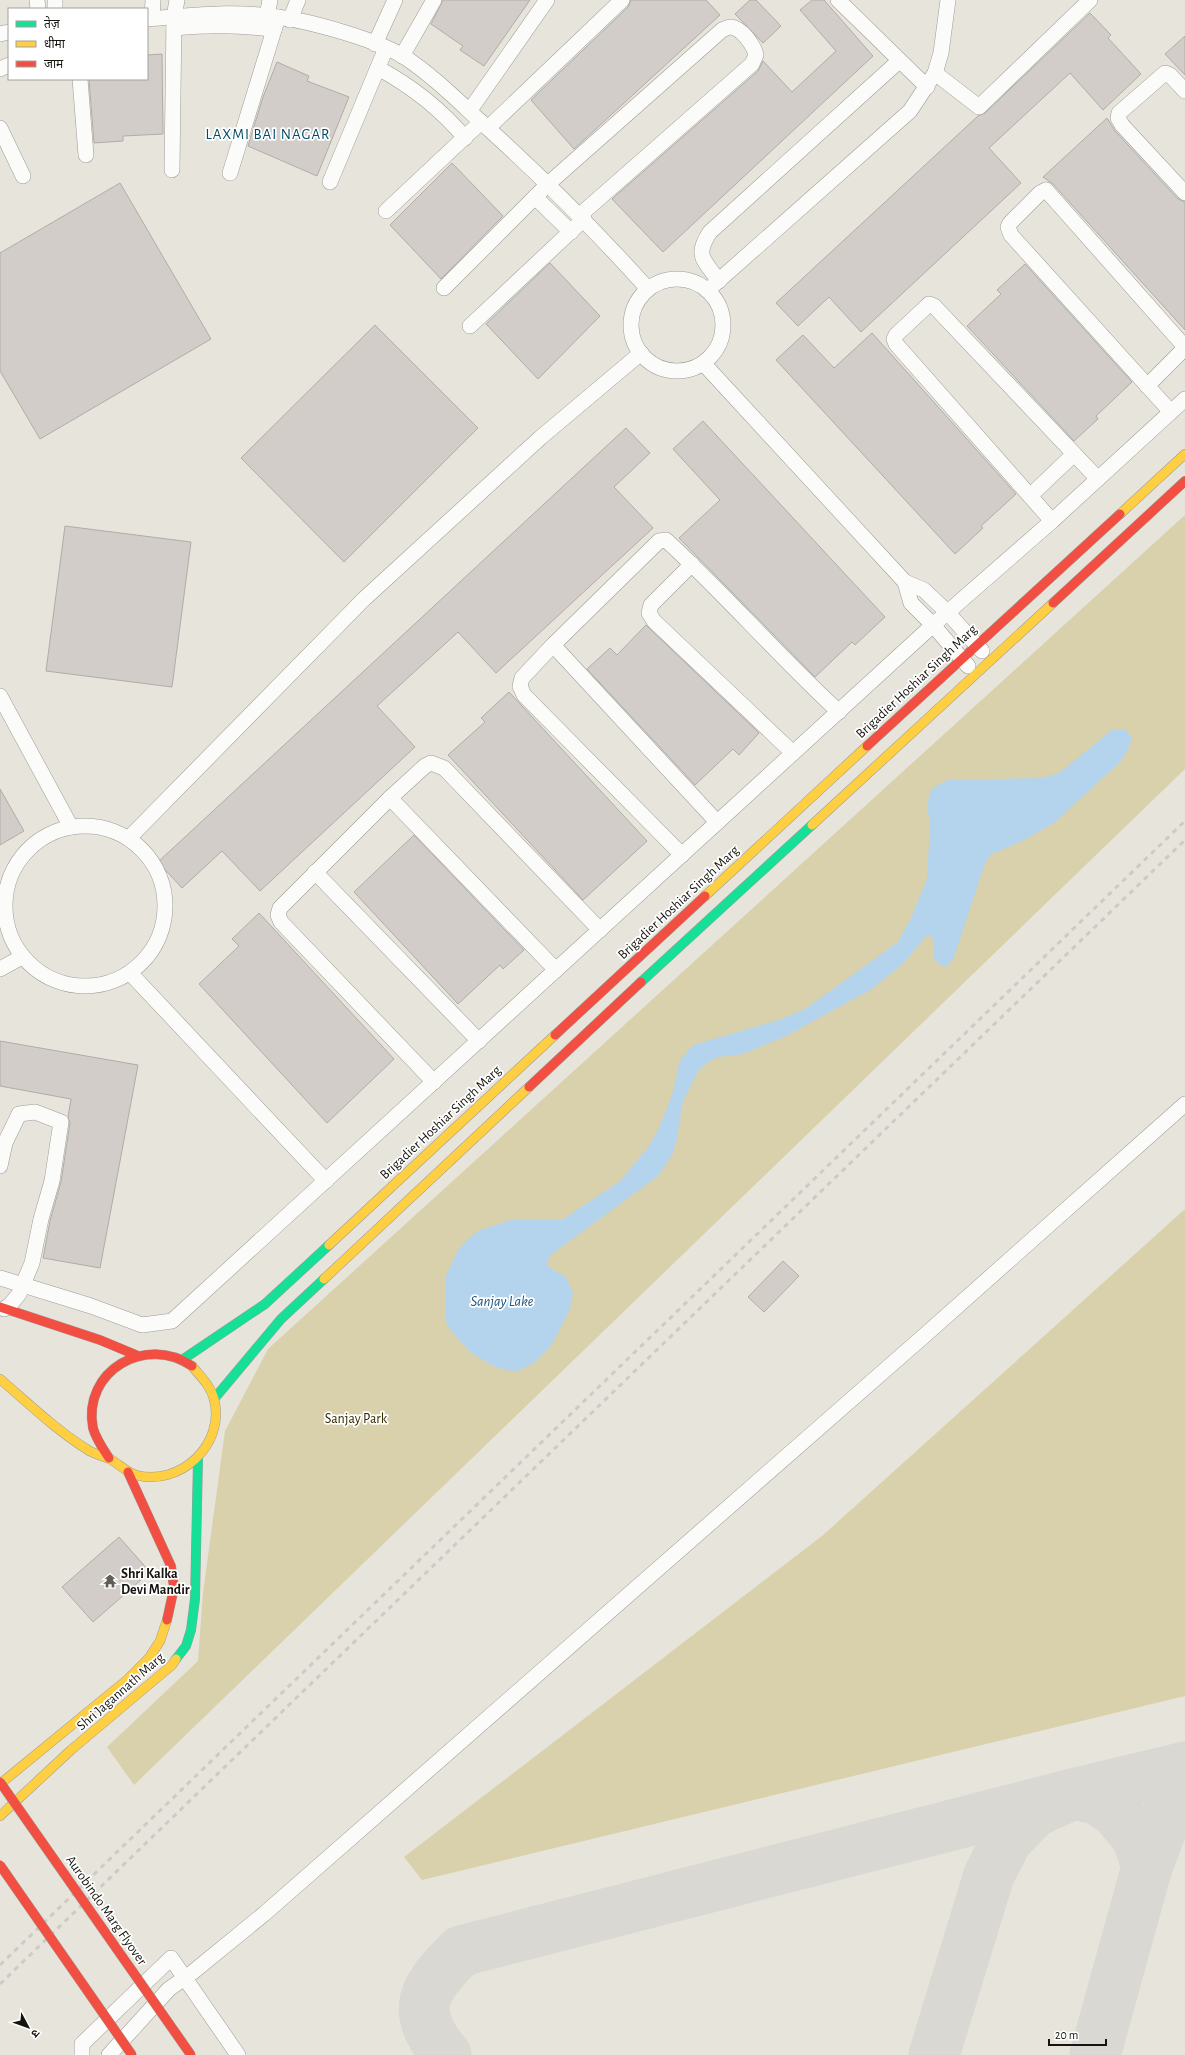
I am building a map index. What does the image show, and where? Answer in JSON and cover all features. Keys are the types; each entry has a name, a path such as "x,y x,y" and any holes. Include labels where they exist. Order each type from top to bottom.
{"street":[{"path":"153,0 150,18 174,22 218,14 277,20 331,29 380,46 402,56 435,79 470,110 582,217 648,289"},
{"path":"172,170 174,22 177,0"},
{"path":"270,0 277,20"},
{"path":"230,173 277,20 298,0"},
{"path":"330,182 378,68 380,46 395,0"},
{"path":"402,56 434,0"},
{"path":"470,110 547,0"},
{"path":"386,212 465,138 485,125 622,0"},
{"path":"838,0 927,88"},
{"path":"714,286 891,130 910,111 927,88 935,73 941,53 948,0"},
{"path":"935,73 979,107 1090,0"},
{"path":"444,288 548,184 722,30 731,27 739,30 754,48 756,55 752,64 582,217 571,232 470,326"},
{"path":"714,286 679,278 662,281 648,289 636,303 631,318 633,339 640,354 660,368 686,372 704,364 712,357 722,339 723,321 714,286 701,257 703,243 710,232 899,61"},
{"path":"378,68 416,91 438,110 465,138"},
{"path":"1185,91 1170,75 1165,73 1119,113 1118,118 1122,125 1185,193"},
{"path":"80,80 86,156"},
{"path":"0,128 23,176"},
{"path":"1147,386 1185,348 1046,190 1040,193 1010,222 1008,228 1011,235 1147,386 1171,412"},
{"path":"535,197 571,232"},
{"path":"1052,521 896,344 894,339 896,335 929,304 934,306 1098,479"},
{"path":"129,838 364,599 544,435 640,354"},
{"path":"704,364 905,582 924,590 948,613 989,660"},
{"path":"0,1278 91,1306 142,1325 172,1322 717,822 934,625 1052,521 1185,399"},
{"path":"1030,496 1074,454"},
{"name":"Brigadier Hoshiar Singh Marg","path":"182,1360 265,1304 976,645 1185,454"},
{"path":"214,1399 281,1319 618,1003 974,673 1185,481"},
{"path":"682,855 524,695 520,686 522,678 553,645 659,541 666,540 692,564 816,692 839,712"},
{"path":"692,564 651,605 649,613 654,621 793,754"},
{"path":"905,582 911,603 934,625 974,673"},
{"path":"553,645 717,822"},
{"path":"0,696 71,826"},
{"path":"434,1082 281,922 278,915 280,908 390,798 425,766 431,763 444,768 600,930"},
{"path":"390,798 556,970"},
{"path":"71,826 100,826 129,838 150,857 159,872 166,900 163,930 149,953 131,974 97,987 60,984 35,970 22,957 10,938 4,911 5,884 29,849 52,832 71,826"},
{"path":"315,872 479,1041"},
{"path":"0,969 22,957"},
{"path":"131,974 326,1181"},
{"path":"109,2055 169,1989 184,1979 264,1914 913,1345 1185,1104"},
{"path":"0,1166 5,1143 19,1114 35,1112 61,1122 52,1181 41,1219 32,1263 21,1284 19,1294 10,1305 2,1308"},
{"path":"2,1308 100,1340 136,1355"},
{"path":"0,1379 86,1449 109,1458 128,1472 146,1477 165,1476 182,1470 198,1459 210,1442 216,1421 214,1399 203,1376 182,1360 160,1353 136,1355 120,1363 106,1375 97,1390 92,1408 93,1426 98,1443 109,1458"},
{"name":"Shri Jagannath Marg","path":"0,1816 71,1750 172,1665 186,1646 191,1630 195,1599 198,1459"},
{"name":"Shri Jagannath Marg","path":"0,1783 128,1679 149,1658 160,1641 171,1608 174,1588 171,1566 128,1472"},
{"name":"Aurobindo Marg Flyover","path":"0,1783 191,2055"},
{"path":"0,1865 132,2055"},
{"path":"82,2055 82,2044 171,1958 184,1979 238,2055"}],"green space":[{"name":"Sanjay Park","path":"1185,515 1185,769 134,1785 107,1747 198,1661 203,1593 225,1431 268,1349"},
{"path":"1185,1209 1185,1696 422,1880 404,1857 822,1536"}],"water":[{"name":"Sanjay Lake","path":"1113,729 1126,730 1132,738 1128,750 1120,762 1054,823 1024,840 990,855 984,866 953,960 945,967 939,964 934,957 933,940 931,935 927,935 904,963 872,989 786,1036 743,1054 718,1057 707,1063 698,1071 683,1101 676,1143 672,1155 658,1176 552,1254 547,1261 547,1266 566,1277 573,1293 570,1309 551,1346 534,1363 518,1371 504,1370 493,1366 470,1352 451,1331 445,1320 445,1278 458,1250 468,1239 480,1230 511,1220 562,1220 620,1181 649,1146 658,1130 672,1095 680,1060 693,1045 779,1020 805,1009 898,942 911,918 927,879 930,823 928,801 931,790 941,783 949,780 1042,778 1059,773"}],"building":[{"path":"443,0 530,0 484,66 460,50 463,46 431,24"},
{"path":"631,0 706,0 720,15 574,149 531,100 628,7"},
{"path":"750,0 756,0 781,26 763,43 735,14"},
{"path":"812,0 824,0 873,56 663,252 612,199 758,71 763,61 792,92 836,51 800,10"},
{"path":"1090,13 1111,35 1108,38 1141,74 1103,110 1070,73 989,148 1021,183 861,332 829,297 798,326 776,303 978,116 985,113"},
{"path":"1185,36 1185,75 1165,54"},
{"path":"162,54 163,134 123,136 123,141 94,143 89,80 148,80 148,55"},
{"path":"277,62 309,76 307,81 349,97 317,176 248,146 263,97"},
{"path":"1107,118 1115,131 1178,199 1185,202 1185,330 1053,184 1043,177"},
{"path":"452,163 503,216 441,279 390,225"},
{"path":"120,183 211,339 40,439 0,371 0,253"},
{"path":"550,263 600,316 538,379 486,324"},
{"path":"1025,264 1132,382 1096,416 1098,419 1074,441 967,326 1001,294 997,290"},
{"path":"375,325 478,428 344,562 241,458"},
{"path":"872,333 1016,494 981,526 983,528 955,554 776,360 803,335 834,368"},
{"path":"703,421 885,617 855,645 852,642 815,677 679,538 720,500 673,449"},
{"path":"626,428 650,453 614,487 653,528 496,673 458,632 377,706 415,747 260,891 222,851 182,888 158,862"},
{"path":"65,526 191,542 172,687 46,671"},
{"path":"646,625 759,733 739,755 733,749 695,785 587,669 610,648 617,655"},
{"path":"509,692 647,841 583,900 448,755 485,722 481,718"},
{"path":"0,789 24,831 0,845"},
{"path":"414,835 524,950 503,969 500,965 458,1004 354,892"},
{"path":"259,913 394,1059 327,1123 199,984 239,946 232,939"},
{"path":"0,1041 138,1065 100,1268 43,1258 50,1221 61,1182 70,1123 68,1117 71,1099 0,1086"},
{"path":"783,1261 799,1276 764,1312 748,1297"},
{"path":"119,1537 150,1572 93,1622 62,1587"}],"taxiway":[{"path":"446,2055 434,2039 427,2025 424,2012 425,2000 430,1988 438,1976 461,1951 1073,1794 1185,1767"},
{"path":"1095,2055 1147,1867 1166,1817 1185,1788"},
{"path":"934,2055 989,1875 1007,1840 1034,1812 1073,1794 1097,1799 1116,1812 1137,1837 1147,1867"}],"railway":[{"path":"0,1965 1185,821"},
{"path":"0,1984 1185,840"}],"traffic: fast":[{"path":"641,982 812,825"},
{"path":"182,1360 265,1304 329,1245"},
{"path":"214,1399 281,1319 324,1279"},
{"path":"176,1659 186,1646 191,1630 195,1599 198,1459"}],"traffic: slow":[{"path":"1120,514 1185,454"},
{"path":"812,825 1053,603"},
{"path":"705,896 867,746"},
{"path":"329,1245 555,1035"},
{"path":"324,1279 529,1087"},
{"path":"0,1379 53,1425 88,1450 110,1459 132,1474 152,1477 168,1475 183,1468 196,1458 206,1446 213,1432 216,1416 214,1399 208,1385 192,1366"},
{"path":"0,1784 128,1679 149,1658 160,1641 167,1620"},
{"path":"0,1816 71,1750 172,1665 176,1659"}],"traffic: jam":[{"path":"1053,603 1185,481"},
{"path":"867,746 1120,514"},
{"path":"555,1035 705,896"},
{"path":"529,1087 641,982"},
{"path":"0,1307 100,1340 136,1355"},
{"path":"109,1458 94,1432 92,1408 97,1390 107,1375 121,1364 138,1357 156,1354 174,1357 192,1366"},
{"path":"128,1472 171,1566 174,1588 167,1620"},
{"path":"0,1782 191,2055"},
{"path":"0,1865 132,2055"}],"place":[{"name":"Shri Kalka Devi Mandir","path":"110,1581"}],"district":[{"name":"LAXMI BAI NAGAR","path":"268,134"}]}
